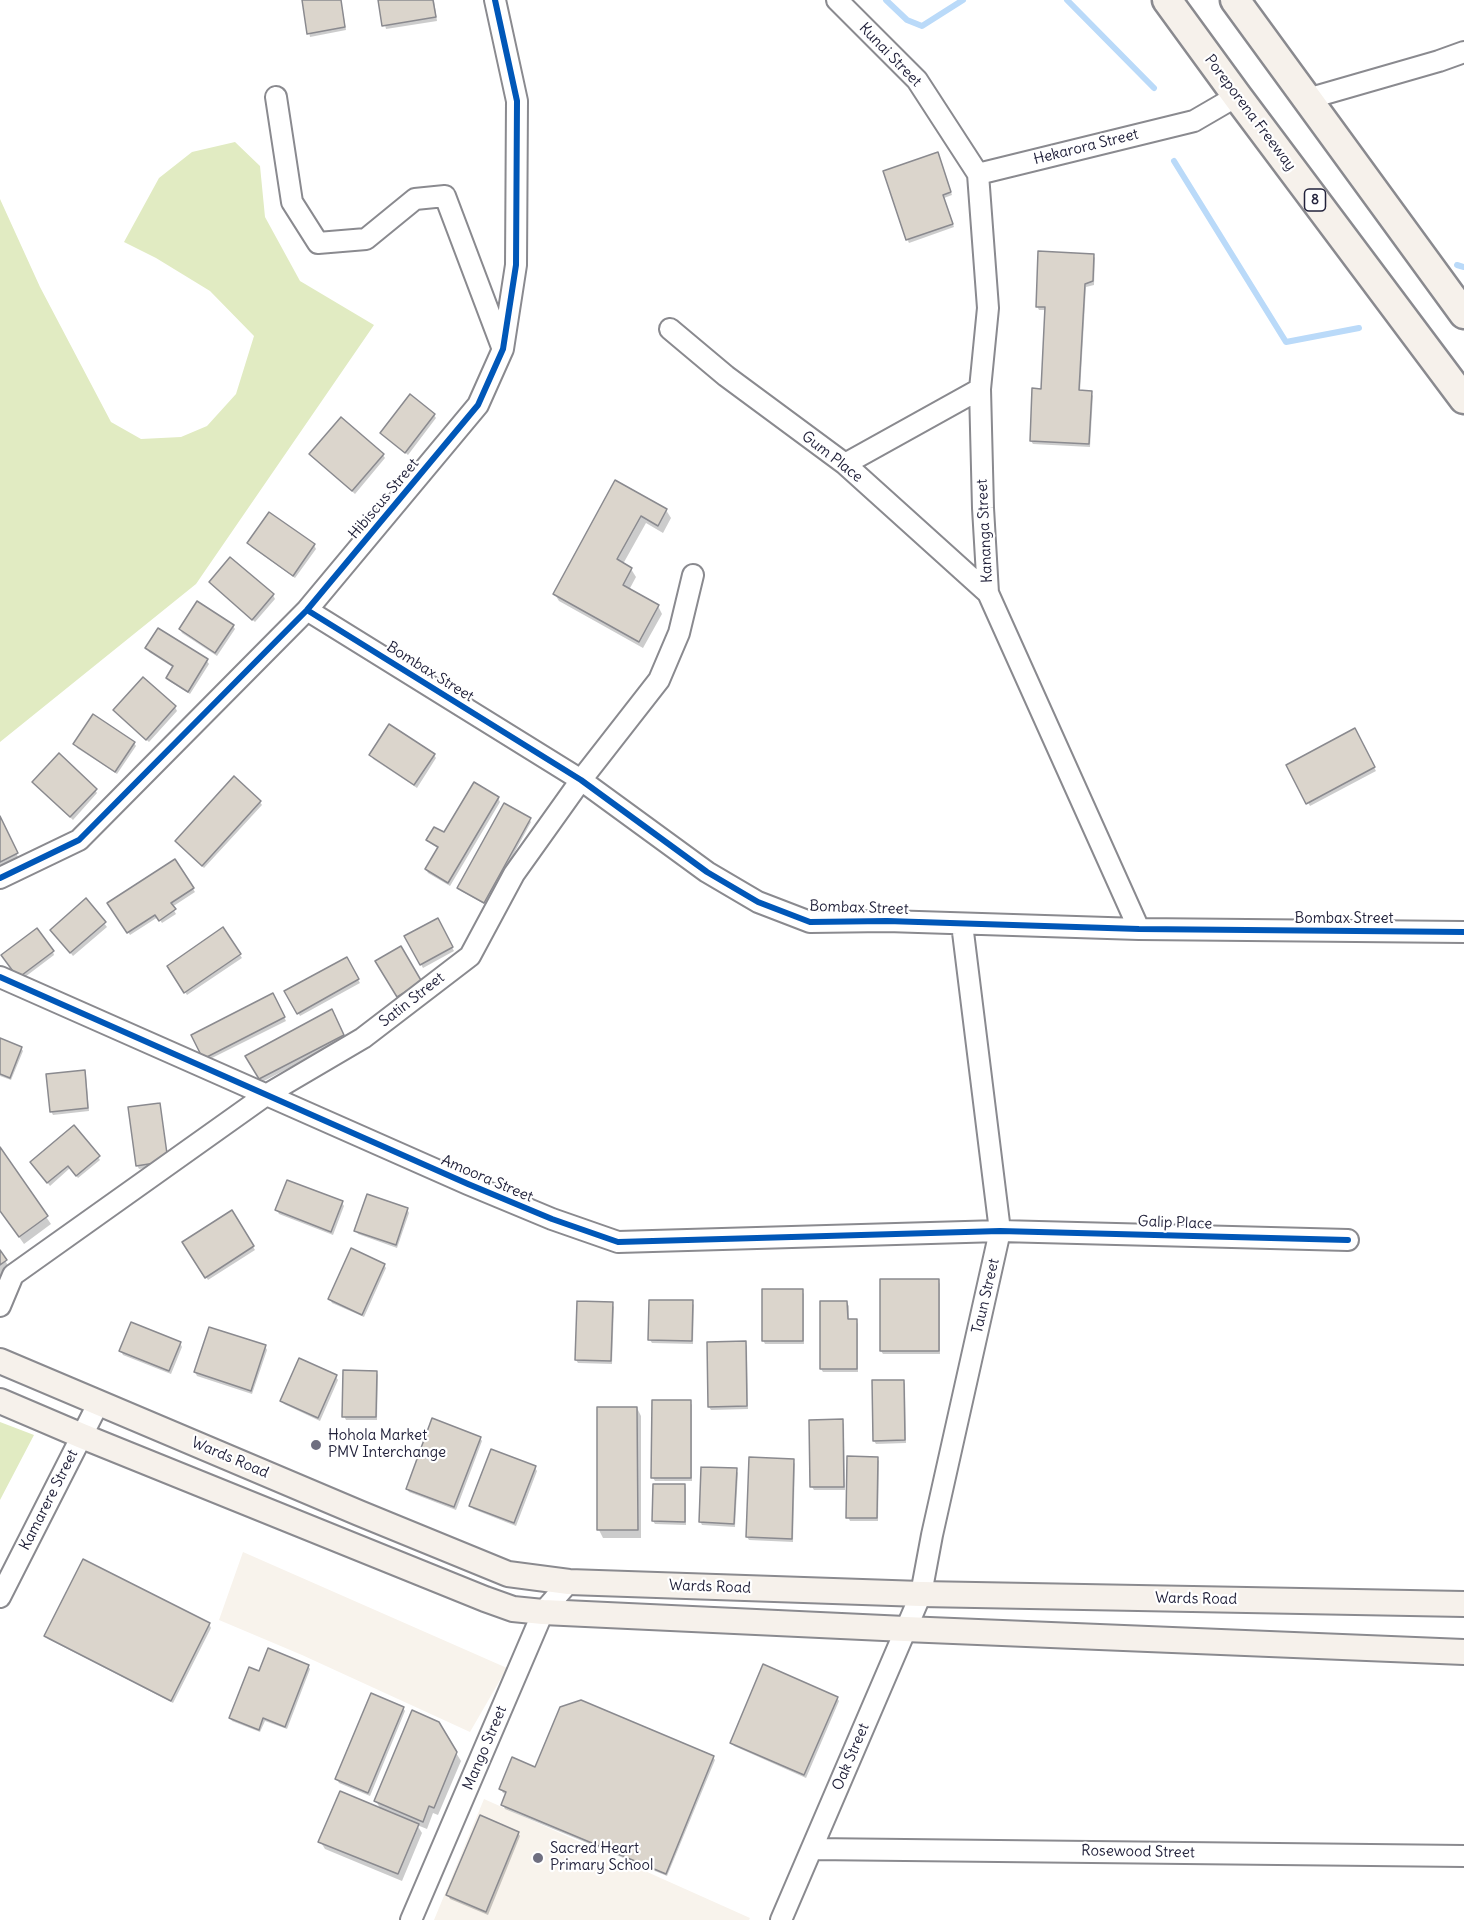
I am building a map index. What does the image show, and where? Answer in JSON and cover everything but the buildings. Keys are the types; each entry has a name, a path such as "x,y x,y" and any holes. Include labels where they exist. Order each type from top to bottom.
{"highway":[{"name":"Poreporena Freeway","path":"1167,0 1236,96 1464,399"},
{"path":"1235,0 1464,314"}],"main road":[{"name":"Wards Road","path":"0,1361 508,1575 569,1582 921,1594 1464,1604"},
{"path":"0,1401 513,1609 905,1629 1464,1652"}],"street":[{"name":"Hibiscus Street","path":"0,878 79,840 307,610 478,405 503,350 516,265 518,101 495,0"},
{"name":"Kunai Street","path":"837,0 917,80 978,174"},
{"path":"1307,99 1464,52"},
{"name":"Hekarora Street","path":"978,174 1194,121 1236,96"},
{"path":"276,98 292,202 318,243 366,239 415,199 445,196 503,350"},
{"name":"Kananga Street","path":"978,174 988,308 980,389 988,593 1139,929"},
{"name":"Gum Place","path":"669,329 726,376 845,464 988,593"},
{"path":"845,464 980,389"},
{"name":"Satin Street","path":"0,1306 13,1275 266,1095 363,1038 470,956 514,874 580,780 659,680 679,633 693,575"},
{"name":"Bombax Street","path":"307,610 580,780 707,872 758,902 810,921 1139,929 1464,932"},
{"name":"Taun Street","path":"921,1594 1000,1231 962,924"},
{"name":"Amoora Street","path":"0,977 388,1150 552,1219 618,1242 1000,1231"},
{"name":"Galip Place","path":"1000,1231 1348,1240"},
{"name":"Kamarere Street","path":"0,1597 99,1402"},
{"name":"Mango Street","path":"411,1920 543,1612 569,1582"},
{"name":"Oak Street","path":"781,1920 921,1594"},
{"name":"Rosewood Street","path":"812,1849 1464,1856"}],"shaded area":[{"path":"243,1552 507,1668 470,1732 302,1655 219,1620"},
{"name":"Sacred Heart Primary School","path":"484,1799 750,1918 749,1920 434,1920"}],"green space":[{"path":"235,142 260,166 265,217 300,281 374,325 196,584 0,742 0,199 40,287 111,422 141,439 181,437 207,426 236,394 254,336 210,291 156,258 124,242 159,178 192,152"},
{"path":"0,1422 34,1435 0,1500"}],"waterway":[{"path":"886,0 907,20 922,26 963,0"},
{"path":"1067,0 1154,88"},
{"path":"1174,161 1286,342 1359,328"},
{"path":"1457,265 1464,267"}],"cycle path":[{"path":"0,878 79,840 307,610 478,405 503,349 516,265 517,101 495,0"},
{"path":"307,610 581,780 707,872 758,902 810,922 887,921 1139,929 1464,932"},
{"path":"0,977 468,1184 552,1219 618,1242 1000,1231 1348,1240"}],"place":[{"name":"Hohola Market PMV Interchange","path":"316,1445"},
{"name":"Sacred Heart Primary School","path":"538,1858"}]}
